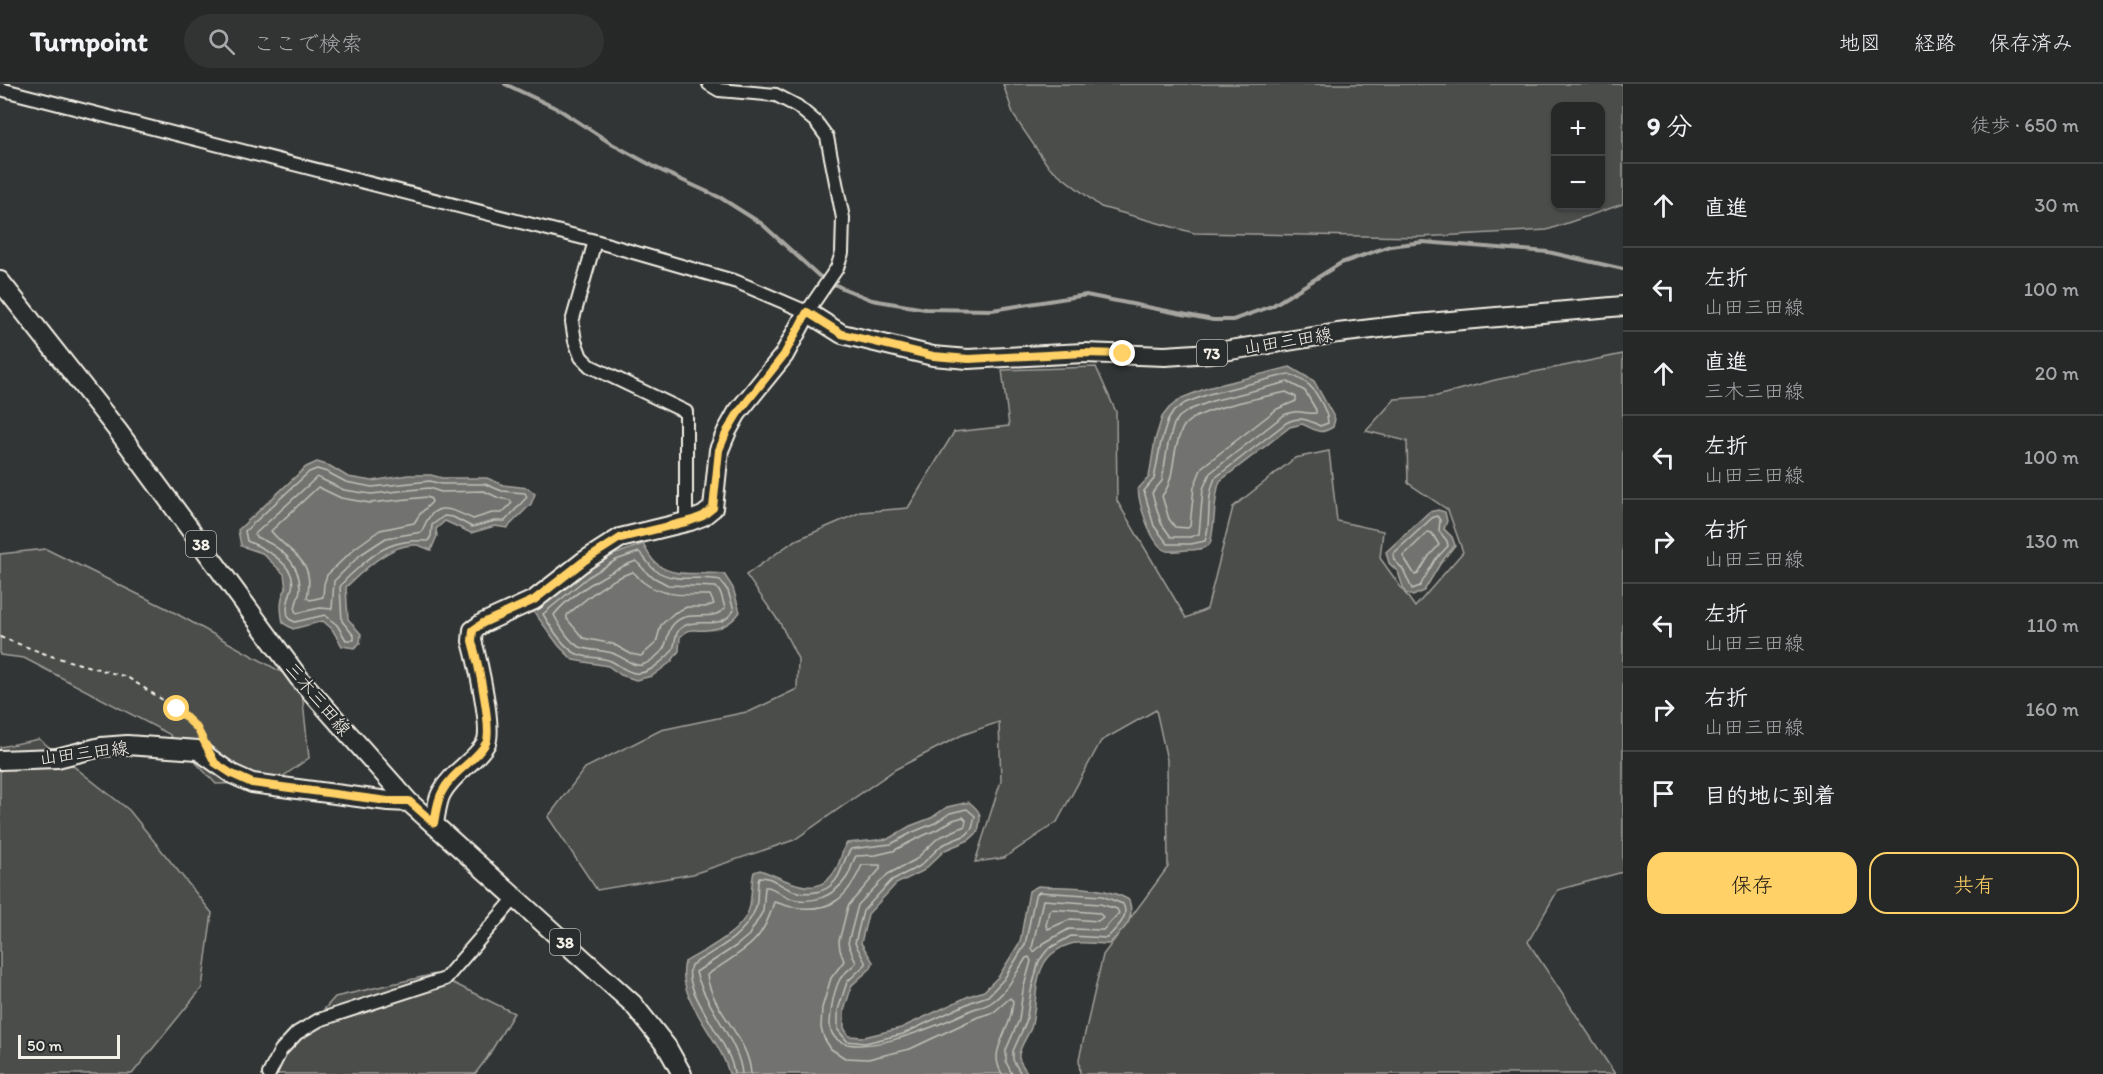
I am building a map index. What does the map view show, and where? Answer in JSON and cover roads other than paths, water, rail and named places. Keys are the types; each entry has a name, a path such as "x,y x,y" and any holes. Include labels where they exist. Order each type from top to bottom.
{"main road":[{"name":"三木三田線","path":"0,281 118,431 299,678 409,801 633,1004 667,1047 682,1074"},
{"name":"山田三田線","path":"807,312 842,334 933,356 969,359 1084,353 1165,356 1211,353 1405,325 1623,306"},
{"path":"434,823 441,793 487,741 488,726 472,641 473,630 483,623 534,600 584,561 620,538 686,522 703,516 713,508 719,450 727,431 738,413 784,355 807,312"},
{"name":"山田三田線","path":"0,760 57,758 101,747 127,745 198,750 232,774 252,783 388,801 409,801"}],"street":[{"path":"0,89 595,241 737,282 807,312 837,268 842,253 843,218 827,137 816,122 797,106 776,95 719,90 709,84"},
{"path":"595,241 572,322 574,341 581,357 590,366 686,412 686,522"},
{"path":"269,1074 280,1050 297,1033 319,1020 445,979 516,897"}],"water":[{"path":"1290,367 1314,381 1335,419 1333,427 1321,432 1302,424 1290,427 1220,481 1211,541 1207,547 1174,551 1161,548 1147,524 1138,489 1149,477 1155,440 1162,417 1182,398 1207,388"},
{"path":"317,462 330,466 348,477 372,481 408,475 487,478 503,485 528,488 535,494 531,504 507,528 495,526 471,533 445,521 436,529 437,536 431,550 417,545 397,548 369,566 346,587 348,619 361,634 360,643 354,648 342,646 332,629 323,621 293,629 283,623 281,601 286,589 284,574 262,553 241,546 238,530 306,467"},
{"path":"1438,510 1445,512 1447,521 1444,529 1452,537 1455,545 1440,564 1424,591 1413,596 1405,593 1398,572 1389,563 1386,552 1429,512"},
{"path":"643,544 653,560 664,569 680,573 724,574 733,588 740,612 721,627 687,631 680,637 679,651 671,662 652,676 636,680 621,675 608,666 573,660 559,646 534,612 584,572 613,555"},
{"path":"969,802 980,815 978,832 969,840 945,850 923,871 896,884 868,914 861,943 873,962 871,968 852,985 844,1011 844,1028 849,1036 864,1037 901,1028 984,991 999,976 1020,942 1029,891 1038,886 1097,890 1129,900 1131,914 1127,925 1109,944 1073,943 1067,945 1052,954 1041,969 1031,1028 1019,1055 1020,1062 1028,1074 729,1074 724,1060 692,1004 684,976 685,962 724,939 741,923 750,905 754,872 760,870 800,885 820,885 836,869 847,843 888,839 910,826 931,818 947,807"}],"waterway":[{"path":"505,84 560,110 612,144 662,171 721,198 762,224 819,276 872,300 925,309 992,310 1086,295 1213,320 1233,320 1272,306 1341,263 1390,246 1423,242 1548,252 1623,269"}]}
